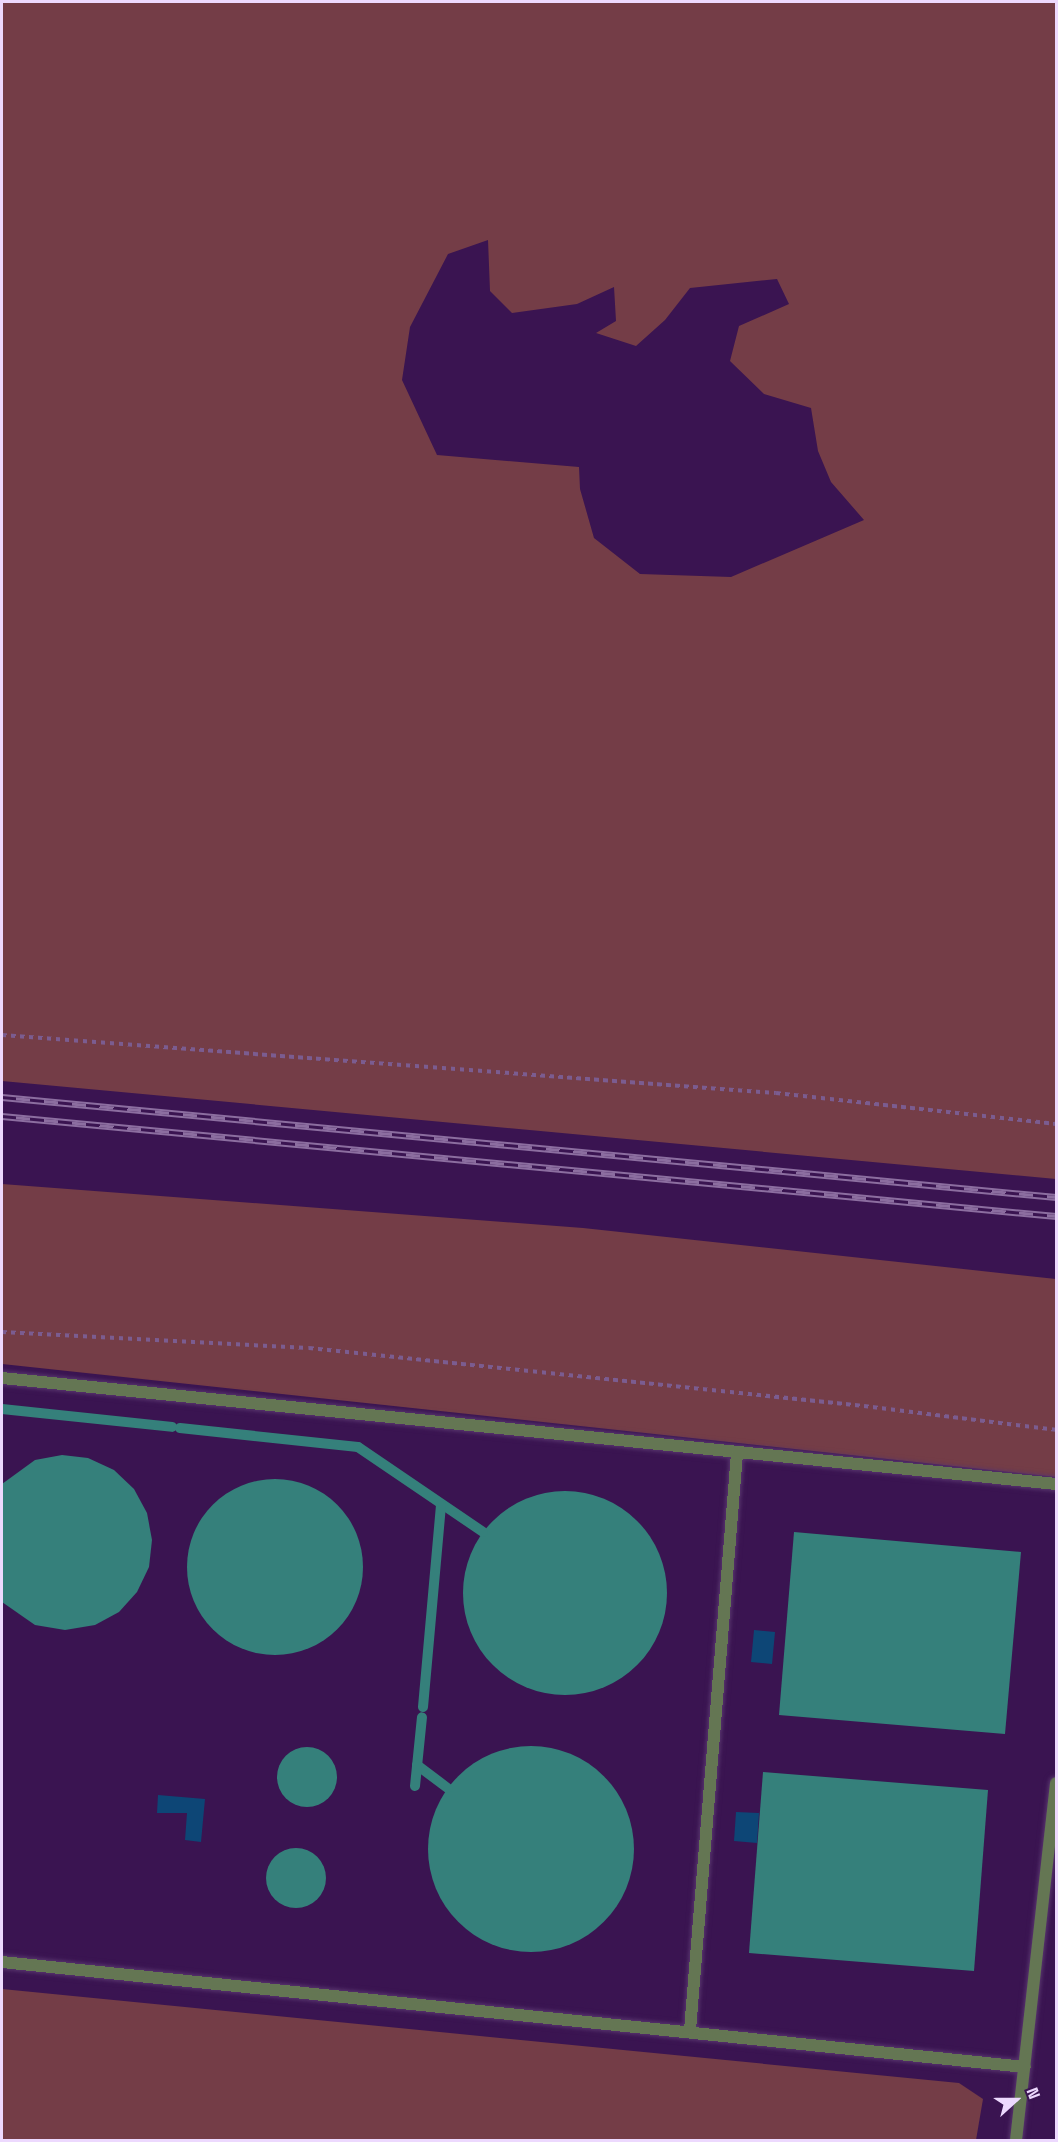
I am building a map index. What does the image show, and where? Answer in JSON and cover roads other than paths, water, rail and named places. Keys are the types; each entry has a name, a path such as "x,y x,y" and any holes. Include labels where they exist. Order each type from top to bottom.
{"lane":[{"path":"2,1378 1056,1484"},
{"path":"690,2030 737,1452"},
{"path":"1016,2140 1026,2067 1056,1783"},
{"path":"2,1962 690,2030 1026,2067"}],"waterway":[{"path":"2,1409 172,1427"},
{"path":"180,1428 358,1447 483,1532"},
{"path":"423,1707 441,1505"},
{"path":"415,1786 422,1717"},
{"path":"417,1765 447,1788"}],"railway":[{"path":"2,1097 1056,1197"},
{"path":"2,1116 1056,1216"}]}
